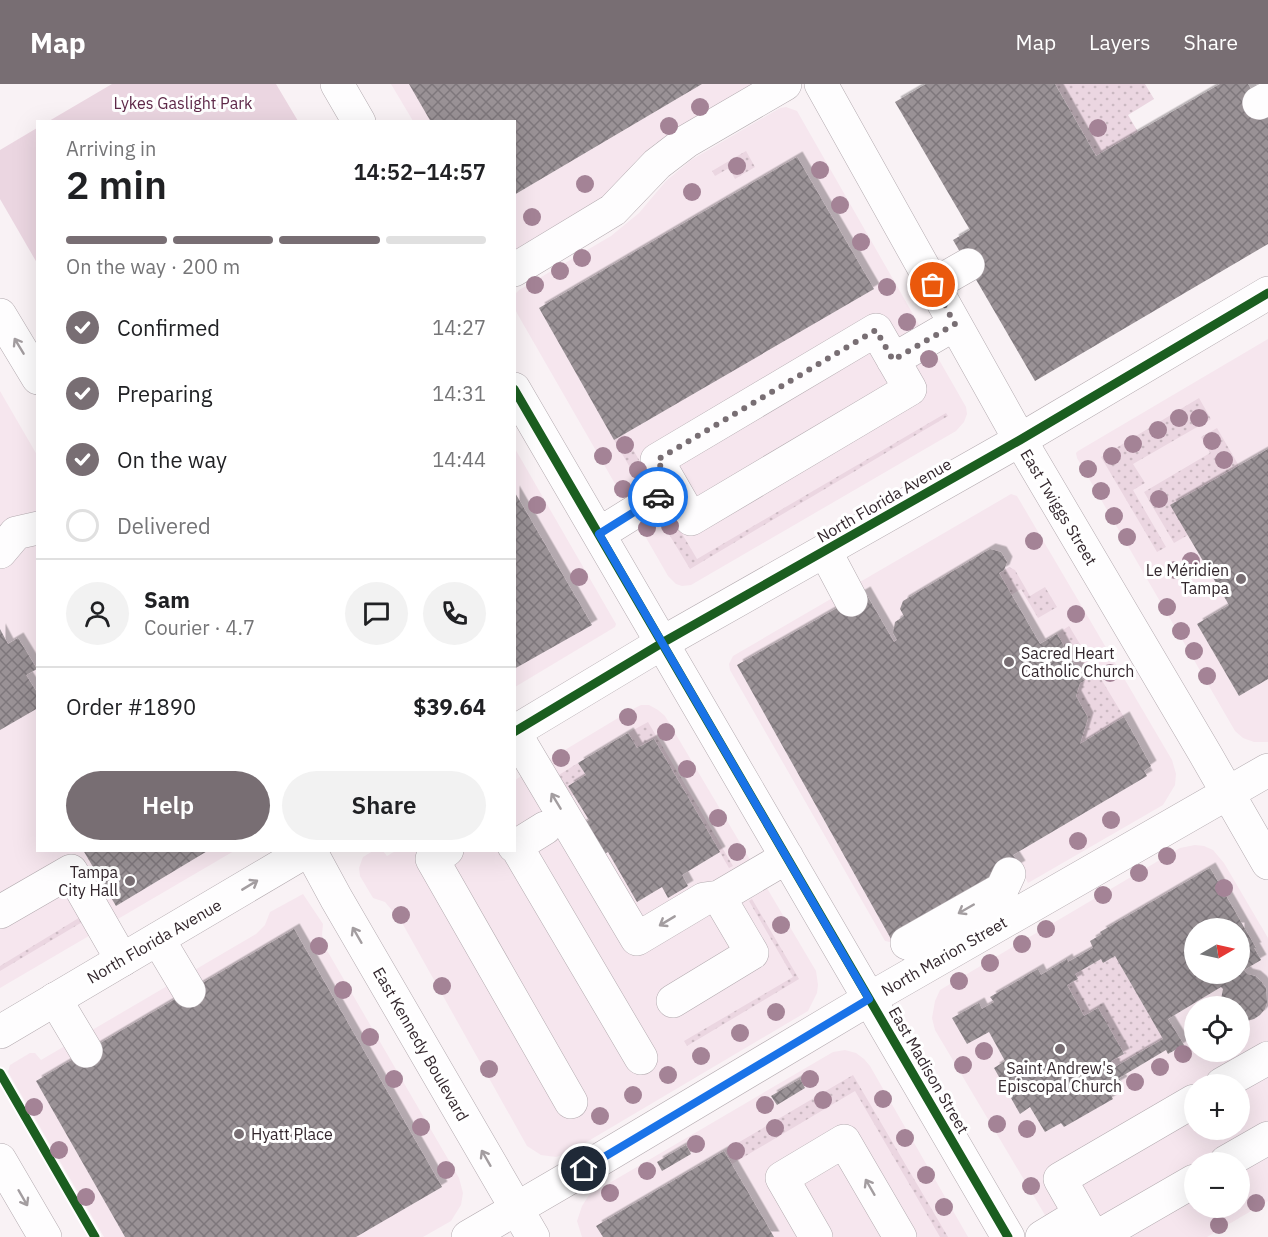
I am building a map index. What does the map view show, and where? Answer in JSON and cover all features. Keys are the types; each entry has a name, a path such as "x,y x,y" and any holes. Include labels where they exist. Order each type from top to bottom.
{"street":[{"path":"337,84 358,120"},
{"path":"516,269 614,210 657,164 687,141 785,84"},
{"name":"East Twiggs Street","path":"821,84 1020,440 1268,863"},
{"path":"933,285 968,265"},
{"name":"North Florida Avenue","path":"516,731 662,643 1020,440 1268,293"},
{"path":"0,315 36,375"},
{"path":"893,360 955,324"},
{"path":"876,330 893,360 910,389 691,519 657,460 876,330"},
{"name":"East Madison Street","path":"516,392 1008,1237"},
{"path":"599,534 673,488"},
{"path":"0,552 16,533 36,528"},
{"path":"825,551 851,600"},
{"path":"516,735 637,939 704,899 719,897 787,857"},
{"name":"North Marion Street","path":"468,1237 869,999 1268,770"},
{"path":"516,845 545,828"},
{"path":"516,848 641,1058"},
{"name":"North Florida Avenue","path":"0,1032 306,852"},
{"name":"East Kennedy Boulevard","path":"310,852 533,1237"},
{"path":"444,852 432,859 572,1102"},
{"path":"0,912 71,871 122,960"},
{"path":"907,943 1002,888 1009,874"},
{"path":"673,1000 752,953 719,897"},
{"path":"158,939 189,991"},
{"path":"55,999 86,1051"},
{"path":"1240,1074 1268,1058"},
{"path":"1090,1229 1060,1179 1184,1107"},
{"path":"1244,1152 1268,1138"},
{"path":"816,1237 782,1178 844,1142 900,1237"},
{"path":"0,1160 45,1237"},
{"path":"1042,1237 1090,1229 1184,1186"}],"shaded area":[{"path":"391,84 754,84 656,143 635,162 615,188 598,204 516,253 516,120 412,120"},
{"path":"786,107 797,111 966,407 967,414 964,422 956,431 691,585 682,586 676,584 668,576 518,315 516,293 611,236 639,213 666,181 691,160 780,108"},
{"path":"1268,339 1268,742 1254,742 1243,738 1235,731 1076,453"},
{"path":"0,391 36,453 36,852 232,852 0,988"},
{"path":"516,450 616,624 615,627 516,686"},
{"path":"1011,494 1017,496 1172,760 1176,774 1175,785 1163,805 1028,883 1021,869 902,939 885,941 730,670 729,664 733,656"},
{"path":"641,705 649,705 665,716 816,971 817,993 808,1011 585,1143 556,1157 541,1155 527,1146 401,921 385,902 373,898 360,876 359,868 363,857 371,852 384,852 387,856 394,852 516,852 516,779"},
{"path":"1195,845 1213,850 1224,863 1268,938 1268,1201 1250,1212 1250,1152 1184,1152 1184,1218 1239,1218 1207,1237 1058,1237 935,1030 932,1018 940,990 1180,848"},
{"name":"Hyatt Place","path":"303,894 323,924 322,935 325,947 459,1178 463,1193 461,1205 451,1221 423,1237 104,1237 8,1072 10,1065 30,1053 35,1053 41,1060 256,934 265,925 270,912"},
{"path":"845,1050 856,1053 870,1066 968,1237 582,1237 577,1221 589,1195 833,1052"}],"green space":[{"name":"Lykes Gaslight Park","path":"112,84 276,84 297,120 51,120"},
{"path":"1055,84 1145,84 1154,99 1128,115 1138,132 1096,156"},
{"path":"36,129 36,261 0,199 0,150"},
{"path":"746,151 755,167 735,179 729,168 715,176 712,171"},
{"path":"1199,398 1211,419 1133,464 1145,483 1133,490 1166,547 1157,552 1101,457"},
{"path":"946,413 948,416 690,569 661,521 671,515 697,559"},
{"path":"1217,428 1239,466 1188,535 1174,543 1144,492 1210,453 1201,437"},
{"path":"624,434 649,477 639,483 614,440"},
{"path":"1009,567 1015,570 1030,596 1045,587 1057,607 1038,618 1021,589 1011,595 999,573"},
{"path":"1069,626 1124,717 1080,744 1088,718 1076,696 1080,683 1084,681 1057,634"},
{"path":"648,722 733,866 729,868 654,739 637,748 628,733"},
{"path":"578,763 586,775 568,786 574,795 567,799 554,778"},
{"path":"752,899 799,979 687,1046 684,1041 793,977 749,901"},
{"path":"82,916 89,918 0,971 0,966"},
{"path":"1115,956 1163,1039 1115,1067 1111,1061 1098,1008 1084,1016 1067,985 1075,974 1101,959 1103,963"},
{"path":"853,1075 948,1237 940,1237 855,1091 732,1164 724,1151"}],"building":[{"path":"409,84 702,84 516,194 516,120 430,120"},
{"path":"926,84 1055,84 1096,156 1220,84 1248,84 1268,118 1268,244 1035,381 953,240 970,230 895,102"},
{"path":"797,157 874,289 614,440 539,308"},
{"name":"Le Méridien Tampa","path":"1268,449 1268,679 1239,696 1197,624 1229,605 1170,505"},
{"path":"516,494 592,625 516,668"},
{"path":"990,549 1001,552 1007,562 1004,570 999,573 1040,644 1057,634 1084,681 1080,683 1076,696 1088,718 1080,744 1124,717 1151,766 1144,771 1147,776 1013,855 1020,866 891,939 737,665 865,592 894,642 897,640 893,633 895,622 904,616 900,609 903,601"},
{"path":"0,629 8,644 18,638 36,667 26,675 36,691 36,709 0,730"},
{"path":"628,733 637,748 654,739 720,852 682,875 688,886 668,898 662,887 637,902 608,852 595,860 576,828 589,820 568,786 586,775 578,763"},
{"name":"Tampa City Hall","path":"84,852 206,852 116,906"},
{"path":"1210,868 1239,918 1184,918 1184,984 1250,984 1250,975 1255,976 1266,988 1265,1009 1260,1015 1250,1020 1250,996 1222,996 1223,989 1221,987 1206,996 1184,996 1184,1009 1168,1019 1184,1045 1168,1054 1166,1050 1119,1078 1122,1082 1108,1090 1113,1099 1064,1127 1061,1123 1045,1132 1030,1107 1020,1114 994,1068 1005,1061 989,1032 967,1044 952,1018 979,1003 982,1009 994,1002 990,997 1038,969 1041,975 1067,959 1068,962 1093,948 1090,941 1102,934 1100,932","holes":["1115,956 1163,1039 1115,1067 1111,1061 1124,1054 1098,1008 1084,1016 1067,985 1078,979 1075,974 1101,959 1103,963"]},
{"name":"Hyatt Place","path":"294,929 442,1187 356,1237 125,1237 36,1081"},
{"path":"1250,938 1256,948 1254,948 1261,960 1250,966"},
{"path":"800,1079 805,1088 777,1105 771,1096"},
{"path":"686,1145 691,1154 662,1171 657,1162"},
{"path":"724,1151 774,1237 603,1237 596,1226"}],"cycle path":[{"path":"516,731 662,643 1020,440 1268,293"},
{"path":"516,392 1008,1237"},
{"path":"0,1073 95,1237"}],"way so far":[{"path":"658,497 673,488 657,460 876,330 893,360 955,324 933,285"}],"place":[{"name":"Le Méridien Tampa","path":"1241,579"},
{"name":"Sacred Heart Catholic Church","path":"1009,662"},
{"name":"Tampa City Hall","path":"130,881"},
{"name":"Saint Andrew's Episcopal Church","path":"1060,1049"},
{"name":"Hyatt Place","path":"239,1134"}],"route":[{"path":"584,1169 869,999 599,534 658,497"}]}
